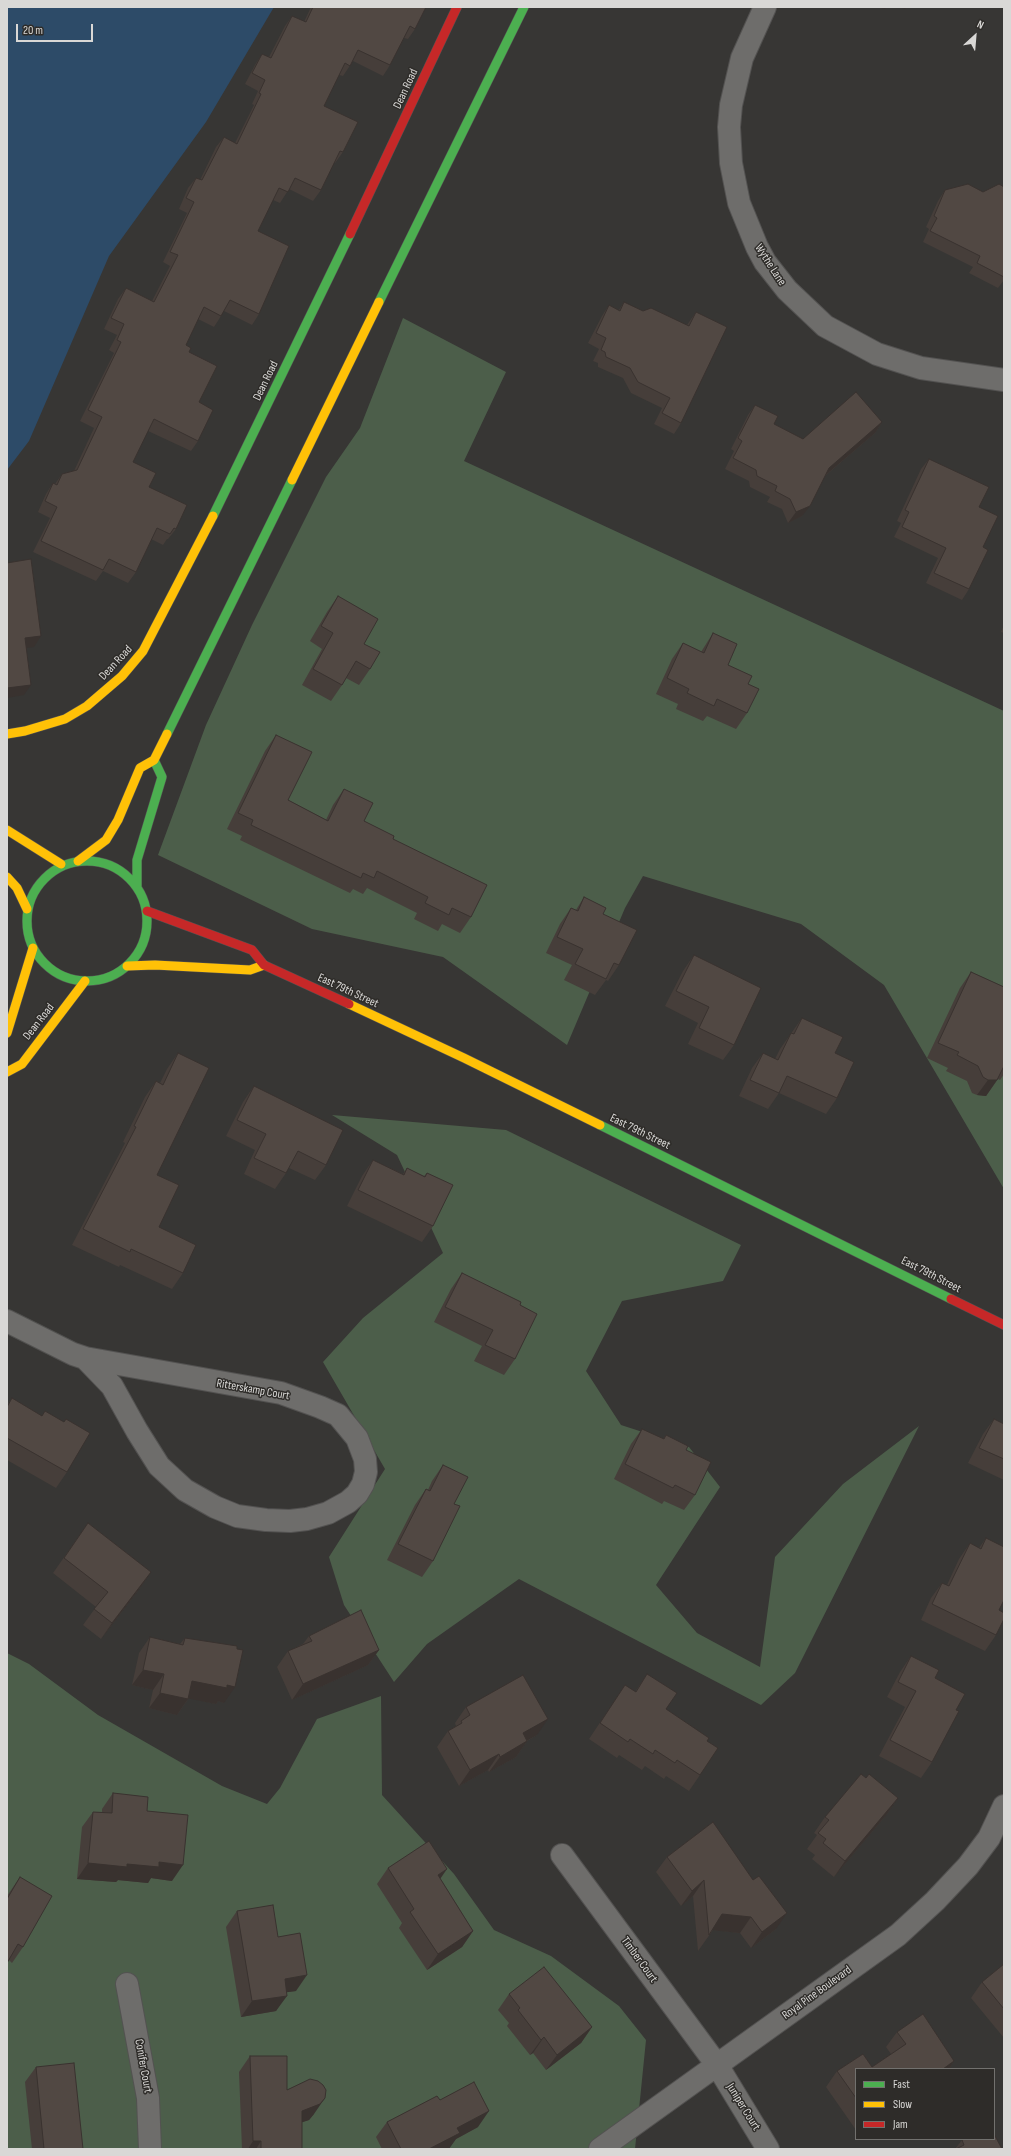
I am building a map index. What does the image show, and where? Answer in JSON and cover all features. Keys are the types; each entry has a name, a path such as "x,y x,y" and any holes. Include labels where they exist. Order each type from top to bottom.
{"street":[{"name":"Dean Road","path":"7,734 47,725 65,719 103,694 133,665 148,642 216,510 317,303 457,7"},
{"path":"78,861 106,840 118,820 140,768 154,760 524,7"},
{"name":"Wythe Lane","path":"765,7 742,58 731,105 729,127 731,163 739,203 757,247 765,262 787,290 825,326 876,354 921,368 1004,380"},
{"path":"136,887 137,860 141,843 162,777 154,760"},
{"path":"7,830 61,864"},
{"path":"78,861 105,863 117,869 128,877 136,887 143,899 147,911 146,936 141,947 127,966 115,974 101,980 85,981 61,975 50,968 33,948 27,929 27,909 32,894 41,882 61,864 78,861"},
{"path":"7,876 16,888 27,909"},
{"name":"East 79th Street","path":"147,911 252,950 264,965 464,1058 1004,1325"},
{"name":"Dean Road","path":"7,1033 14,1015 33,948"},
{"path":"127,966 155,965 250,970 264,965"},
{"name":"Dean Road","path":"7,1072 22,1064 85,981"},
{"name":"Ritterskamp Court","path":"7,1321 72,1354 85,1358 280,1393 338,1415 357,1438 365,1459 366,1472 363,1484 353,1498 339,1508 328,1514 301,1520 272,1520 237,1516 215,1507 185,1490 160,1466 137,1431 112,1386 85,1358"},
{"name":"Royal Pine Boulevard","path":"600,2149 898,1935 952,1884 975,1857 989,1838 1004,1806"},
{"name":"Timber Court","path":"562,1854 717,2066"},
{"name":"Conifer Court","path":"127,1984 148,2098 150,2149"},
{"name":"Juniper Court","path":"717,2066 768,2149"}],"green space":[{"path":"403,318 506,372 464,461 1004,711 1004,1189 884,985 801,924 643,876 625,908 567,1045 443,957 312,929 158,855 206,725 252,625 326,477 360,428"},
{"path":"332,1115 506,1130 741,1245 723,1281 622,1301 586,1371 621,1425 689,1447 720,1487 656,1585 697,1633 760,1667 775,1557 843,1484 919,1426 795,1673 761,1705 519,1579 427,1644 394,1682 344,1605 329,1557 385,1469 323,1362 363,1318 443,1253 397,1155"},
{"path":"7,1653 29,1664 98,1715 222,1786 267,1804 280,1788 317,1719 381,1696 382,1795 454,1874 494,1930 551,1956 619,2006 646,2040 635,2149 7,2149"}],"water":[{"path":"7,7 274,7 206,122 109,256 29,441 7,470"}],"building":[{"path":"313,7 426,7 415,29 410,26 390,65 358,50 350,66 345,63 324,106 358,122 343,152 340,151 321,190 295,178 288,192 279,188 258,231 289,246 259,314 230,300 221,316 204,307 186,345 191,348 189,352 217,366 199,402 213,410 198,441 154,419 133,462 156,473 149,487 187,505 176,529 174,528 170,534 157,528 136,572 109,559 103,570 41,541 57,507 45,501 53,483 57,485 62,474 77,470 102,417 88,410 121,342 117,340 124,324 111,318 126,288 154,302 178,255 170,252 194,202 186,198 196,178 202,180 224,137 237,144 261,94 259,93 265,80 252,73 262,54 271,58 292,16 306,22"},
{"path":"968,184 983,192 999,184 1004,187 1004,277 977,263 980,256 930,231 937,218 934,216 945,190"},
{"path":"624,302 643,311 651,308 689,326 696,312 727,327 681,423 662,413 670,398 638,382 630,368 606,357 605,352 601,350 606,338 596,333 609,305 620,311"},
{"path":"856,392 882,422 829,468 810,506 796,512 790,499 775,491 777,486 757,476 756,470 733,458 742,441 738,438 755,405 778,416 774,424 803,439"},
{"path":"929,459 989,487 979,507 998,516 983,547 988,550 969,589 934,573 946,548 902,527 909,512 905,510"},
{"path":"31,559 41,636 25,638 31,685 7,688 7,563"},
{"path":"338,596 378,619 364,644 380,652 370,669 356,661 342,685 313,669 333,633 321,626"},
{"path":"713,633 737,644 728,665 752,676 748,684 759,689 747,713 717,699 714,706 687,693 689,689 667,678 683,643 704,653"},
{"path":"276,735 312,752 288,800 328,821 344,789 373,803 364,821 394,836 393,839 487,885 471,917 452,908 449,915 425,903 428,897 377,871 374,878 363,873 361,878 251,825 253,820 238,813"},
{"path":"584,897 606,908 603,914 637,930 619,965 614,963 606,979 575,964 583,949 557,937 571,908 578,911"},
{"path":"694,955 761,988 734,1045 699,1028 709,1007 676,991"},
{"path":"971,972 1004,987 1004,1066 997,1080 988,1080 983,1077 978,1066 957,1055 959,1052 938,1043"},
{"path":"802,1018 843,1037 835,1053 854,1062 837,1098 787,1076 779,1093 750,1080 763,1053 778,1060 791,1033 794,1034"},
{"path":"178,1053 209,1068 157,1175 179,1185 159,1227 196,1245 183,1273 131,1249 130,1252 83,1229 136,1127 134,1126 156,1081 163,1085"},
{"path":"254,1086 343,1130 326,1165 298,1151 286,1173 254,1158 266,1134 237,1120"},
{"path":"373,1160 404,1175 407,1168 425,1177 427,1173 453,1185 433,1226 358,1190"},
{"path":"462,1273 521,1302 520,1305 537,1314 515,1359 485,1345 493,1330 445,1307"},
{"path":"12,1398 42,1416 45,1411 64,1422 66,1419 90,1433 67,1472 7,1438 7,1407"},
{"path":"994,1419 1004,1424 1004,1459 979,1448"},
{"path":"642,1429 664,1439 666,1435 688,1446 686,1450 711,1462 695,1495 675,1485 673,1488 625,1464"},
{"path":"443,1465 468,1477 454,1504 460,1506 433,1561 398,1544 426,1489 430,1491"},
{"path":"88,1523 151,1572 112,1623 94,1609 108,1592 64,1558"},
{"path":"986,1538 1004,1547 1004,1600 999,1610 1004,1613 1004,1619 996,1635 932,1604 942,1583 949,1586 970,1543 981,1549"},
{"path":"361,1610 379,1650 303,1684 288,1651 312,1641 309,1636"},
{"path":"150,1637 183,1645 185,1638 237,1646 237,1649 243,1650 235,1687 227,1685 227,1688 192,1681 188,1699 160,1693 164,1674 143,1670"},
{"path":"911,1656 939,1670 935,1678 965,1694 956,1710 959,1711 932,1762 890,1740 916,1691 898,1682"},
{"path":"647,1674 677,1693 666,1709 709,1738 707,1741 718,1748 700,1775 677,1760 675,1763 655,1750 653,1754 630,1739 628,1742 600,1723 625,1685 636,1692"},
{"path":"523,1675 548,1719 523,1733 527,1741 500,1757 499,1754 470,1770 448,1731 462,1723 461,1721 470,1715 466,1707"},
{"path":"861,1774 866,1778 869,1774 898,1798 845,1861 823,1843 826,1839 818,1833 829,1820 825,1817"},
{"path":"113,1793 148,1797 147,1811 188,1815 183,1865 159,1862 159,1867 127,1864 127,1867 88,1863 93,1812 112,1813"},
{"path":"713,1822 753,1880 759,1876 787,1913 762,1932 751,1917 722,1914 709,1935 704,1880 692,1891 667,1857"},
{"path":"429,1841 447,1869 438,1875 473,1931 438,1954 410,1912 414,1909 388,1868"},
{"path":"20,1877 52,1896 23,1947 18,1944 7,1963 7,1899"},
{"path":"273,1905 278,1937 300,1933 307,1975 285,1979 287,1996 252,2001 237,1911"},
{"path":"1004,1964 1004,2009 982,1982"},
{"path":"544,1967 592,2027 557,2055 544,2037 541,2040 518,2010 520,2008 509,1994"},
{"path":"923,2014 954,2061 944,2068 855,2068 855,2097 837,2071 863,2054 872,2067 906,2044 897,2032"},
{"path":"250,2056 287,2056 287,2090 310,2079 318,2081 326,2090 325,2098 320,2104 302,2111 302,2149 261,2149 261,2141 253,2141"},
{"path":"74,2063 83,2149 44,2149 36,2067"},
{"path":"474,2082 489,2111 457,2128 460,2133 429,2149 401,2149 387,2122 437,2096 440,2100"},
{"path":"995,2136 1002,2149 956,2149 964,2145 962,2140 995,2140"}],"traffic: fast":[{"path":"379,302 524,7"},
{"path":"213,516 350,234"},
{"path":"167,734 292,480"},
{"path":"137,887 137,860 162,777 154,760"},
{"path":"87,861 110,865 130,878 143,898 147,921 143,944 130,964 110,977 87,981 64,977 44,964 31,944 27,921 31,898 44,878 64,865 87,861"},
{"path":"600,1125 951,1299"}],"traffic: slow":[{"path":"292,480 379,302"},
{"path":"7,734 25,731 65,719 87,706 122,676 143,651 213,516"},
{"path":"78,861 106,840 118,820 140,768 154,760 167,734"},
{"path":"7,830 61,864"},
{"path":"7,877 17,888 27,909"},
{"path":"7,1033 33,948"},
{"path":"127,966 155,965 250,970 264,965"},
{"path":"7,1072 22,1064 85,981"},
{"path":"349,1004 464,1058 600,1125"}],"traffic: jam":[{"path":"350,234 457,7"},
{"path":"147,911 252,950 264,965 349,1004"},
{"path":"951,1299 1004,1325"}]}
